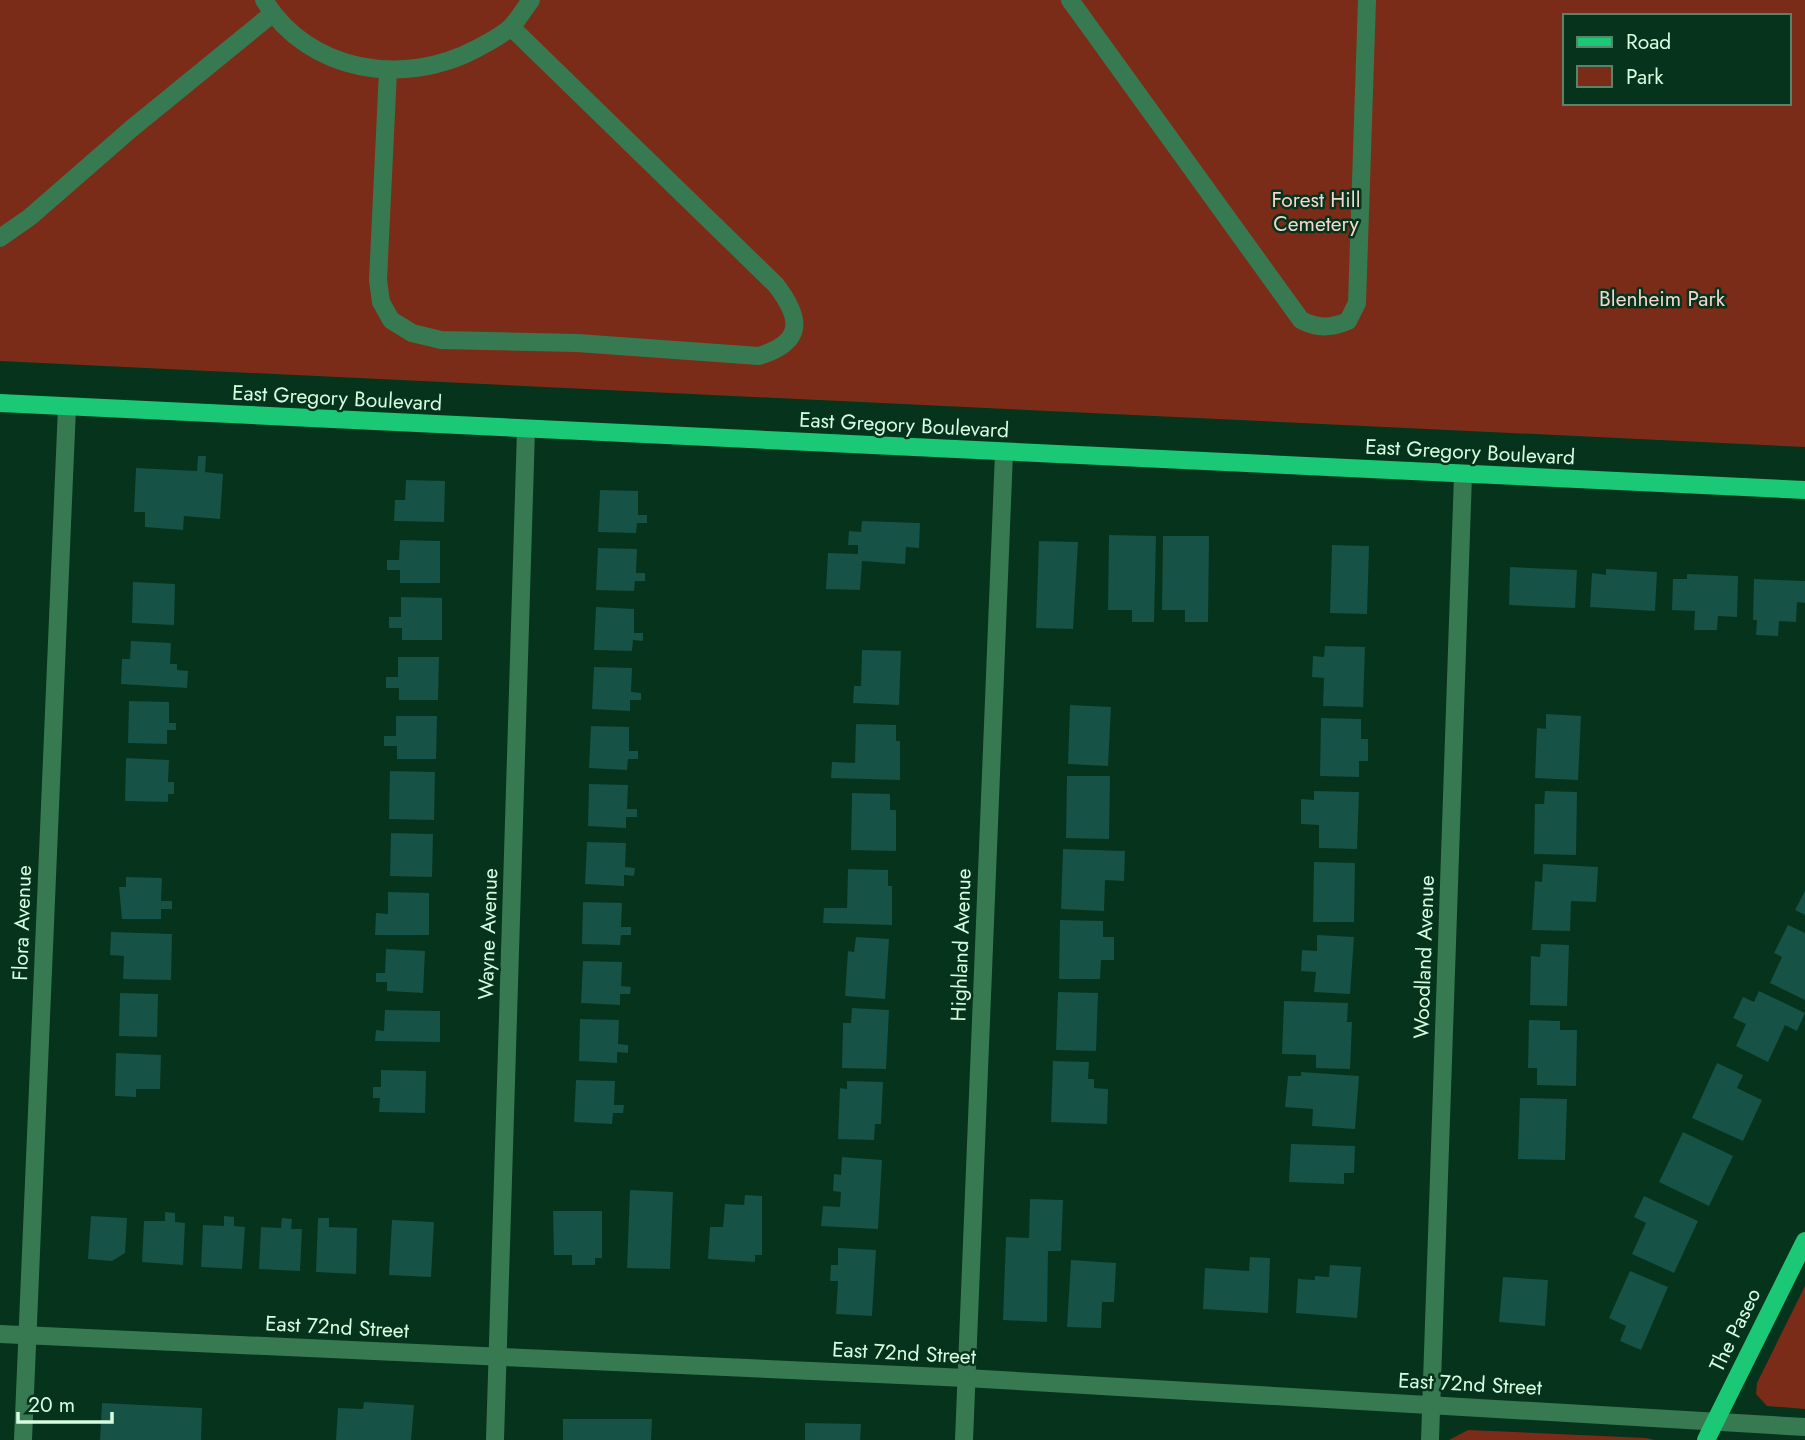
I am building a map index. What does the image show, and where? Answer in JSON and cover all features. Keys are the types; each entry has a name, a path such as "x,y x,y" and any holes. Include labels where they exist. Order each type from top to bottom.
{"main road":[{"name":"East Gregory Boulevard","path":"0,403 1805,490"},
{"name":"The Paseo","path":"1706,1440 1805,1241"}],"street":[{"path":"0,238 30,217 268,7 310,47 355,66 388,71 420,70 449,63 511,27 531,0"},
{"path":"1070,0 1301,320 1312,326 1332,327 1348,321 1357,303 1367,0"},
{"path":"388,71 378,280 381,302 391,320 412,333 441,340 589,343 759,356 781,349 792,336 794,321 789,302 776,285 511,27"},
{"name":"Flora Avenue","path":"23,1440 66,407"},
{"name":"Wayne Avenue","path":"495,1440 526,430"},
{"name":"Highland Avenue","path":"964,1440 1004,453"},
{"name":"Woodland Avenue","path":"1430,1440 1464,475"},
{"name":"East 72nd Street","path":"0,1334 966,1378 1805,1427"}],"green space":[{"name":"Forest Hill Cemetery","path":"0,0 1805,0 1805,447 0,361"},
{"path":"1805,1286 1805,1409 1767,1406 1756,1394 1757,1383"},
{"path":"1468,1430 1646,1438 1654,1440 1449,1440"}],"building":[{"path":"198,456 206,456 205,472 223,474 220,519 184,516 183,530 145,527 145,512 134,512 136,468 197,471"},
{"path":"406,480 445,481 444,522 394,521 395,500 405,500"},
{"path":"600,490 638,491 638,515 647,515 647,523 637,523 636,533 598,532"},
{"path":"862,521 920,523 919,548 906,547 905,564 862,561 860,590 826,589 828,553 858,554 858,545 848,545 849,531 861,532"},
{"path":"1109,535 1156,536 1154,622 1132,622 1132,610 1108,610"},
{"path":"1163,536 1209,536 1208,622 1185,622 1185,610 1162,610"},
{"path":"400,540 440,541 440,583 400,583 400,570 387,570 387,560 399,560"},
{"path":"1039,541 1078,542 1073,629 1036,628"},
{"path":"1332,545 1369,546 1367,614 1330,613"},
{"path":"598,548 637,549 636,573 645,573 645,581 635,581 634,591 596,590"},
{"path":"1510,567 1577,570 1575,608 1509,605"},
{"path":"1606,569 1657,572 1655,611 1590,607 1592,573 1606,575"},
{"path":"1687,574 1738,576 1737,617 1718,616 1717,630 1694,630 1695,611 1672,610 1673,579 1687,579"},
{"path":"1754,579 1805,581 1805,603 1797,602 1796,622 1779,621 1778,636 1756,635 1757,620 1753,620"},
{"path":"133,582 175,584 174,625 132,623"},
{"path":"401,597 442,598 442,640 402,640 402,628 389,628 389,617 401,617"},
{"path":"596,607 634,609 634,633 643,633 643,641 633,640 632,651 594,650"},
{"path":"131,641 171,643 170,664 177,664 177,670 188,671 187,688 121,684 122,659 130,659"},
{"path":"1325,646 1365,647 1363,707 1323,706 1324,678 1312,677 1313,656 1324,657"},
{"path":"862,650 901,651 899,705 853,703 854,686 861,686"},
{"path":"398,657 439,657 438,700 399,700 399,688 386,688 386,677 398,677"},
{"path":"594,667 632,668 631,692 641,693 641,700 630,700 630,711 592,709"},
{"path":"129,701 169,702 169,723 176,723 176,730 167,730 167,744 128,743"},
{"path":"1070,705 1111,707 1108,766 1068,764"},
{"path":"1546,714 1581,716 1578,780 1535,778 1537,728 1546,729"},
{"path":"396,716 437,716 436,759 397,759 397,746 384,746 384,736 396,736"},
{"path":"1321,718 1361,719 1361,739 1368,739 1368,761 1359,761 1359,777 1320,776"},
{"path":"856,724 896,725 896,741 900,741 900,780 831,778 832,762 855,763"},
{"path":"591,726 629,727 629,751 638,751 638,759 628,759 627,770 589,768"},
{"path":"126,758 169,760 168,782 174,782 174,794 168,794 168,802 125,801"},
{"path":"390,771 435,772 434,820 389,819"},
{"path":"1067,776 1110,776 1109,839 1066,838"},
{"path":"589,784 628,785 627,809 637,809 637,817 626,817 626,828 588,826"},
{"path":"1314,791 1359,792 1357,849 1319,848 1319,825 1301,824 1301,799 1314,800"},
{"path":"1545,791 1577,792 1576,855 1534,854 1535,804 1544,804"},
{"path":"852,793 890,794 890,810 896,810 896,851 851,850"},
{"path":"391,833 433,834 432,877 390,876"},
{"path":"587,842 626,843 625,867 635,868 634,876 624,875 624,886 585,884"},
{"path":"1063,849 1125,851 1124,881 1105,880 1104,911 1061,909"},
{"path":"1314,862 1355,863 1354,922 1313,922"},
{"path":"1543,864 1598,867 1596,902 1571,901 1570,931 1532,930 1535,881 1542,882"},
{"path":"848,869 888,870 888,886 892,886 892,925 823,923 824,908 847,908"},
{"path":"126,877 162,878 161,901 172,901 172,909 161,909 161,919 122,919 119,887 126,887"},
{"path":"1805,891 1805,915 1795,910"},
{"path":"388,892 429,893 429,935 375,935 376,913 388,914"},
{"path":"583,902 622,903 621,927 631,927 631,935 621,935 620,945 582,944"},
{"path":"1060,920 1103,921 1103,937 1114,937 1114,960 1101,960 1100,979 1059,979"},
{"path":"1788,925 1805,933 1805,1000 1770,983 1782,957 1774,953"},
{"path":"111,932 172,934 171,980 123,979 124,956 110,955"},
{"path":"1317,935 1354,937 1350,994 1314,992 1316,972 1301,971 1302,950 1317,951"},
{"path":"856,937 889,939 885,999 845,996 848,951 854,952"},
{"path":"1541,944 1569,945 1567,1006 1530,1005 1531,956 1540,957"},
{"path":"386,949 425,951 423,993 387,991 387,982 376,982 376,973 385,973"},
{"path":"583,961 622,962 621,986 631,987 630,994 620,994 620,1005 581,1003"},
{"path":"1759,991 1805,1013 1797,1031 1785,1025 1768,1062 1736,1046 1746,1024 1733,1018 1743,997 1754,1002"},
{"path":"1058,992 1098,993 1096,1051 1056,1050"},
{"path":"120,993 158,994 157,1037 119,1036"},
{"path":"1284,1001 1348,1003 1347,1022 1352,1022 1350,1069 1316,1068 1316,1055 1282,1054"},
{"path":"852,1008 889,1010 886,1069 842,1068 843,1023 851,1023"},
{"path":"385,1010 440,1011 440,1042 375,1041 376,1030 384,1031"},
{"path":"580,1019 619,1020 618,1044 628,1045 628,1053 617,1052 617,1063 579,1061"},
{"path":"1529,1020 1560,1021 1560,1030 1577,1030 1576,1086 1537,1085 1537,1068 1528,1068"},
{"path":"116,1053 161,1055 160,1089 136,1089 136,1097 115,1096"},
{"path":"1053,1061 1089,1062 1088,1079 1094,1079 1094,1088 1108,1089 1107,1124 1051,1122"},
{"path":"1717,1063 1743,1075 1737,1088 1762,1100 1743,1141 1692,1118"},
{"path":"381,1070 426,1071 425,1113 379,1112 380,1098 373,1098 373,1087 381,1087"},
{"path":"1301,1072 1359,1076 1355,1129 1312,1126 1313,1109 1285,1107 1288,1076 1301,1076"},
{"path":"576,1080 615,1081 614,1105 624,1105 623,1113 613,1113 612,1124 574,1122"},
{"path":"847,1081 883,1082 881,1124 875,1124 874,1140 838,1139 840,1088 847,1089"},
{"path":"1520,1098 1567,1099 1565,1160 1518,1159"},
{"path":"1683,1132 1733,1156 1709,1206 1659,1182"},
{"path":"1291,1144 1355,1146 1354,1173 1344,1173 1344,1184 1289,1182"},
{"path":"842,1157 882,1160 878,1229 821,1226 823,1206 840,1207 841,1192 833,1191 834,1174 841,1175"},
{"path":"630,1190 673,1192 670,1269 627,1268"},
{"path":"745,1195 762,1196 762,1255 755,1255 755,1262 708,1259 710,1227 723,1227 725,1204 744,1205"},
{"path":"1644,1196 1698,1221 1674,1273 1632,1254 1646,1223 1634,1217"},
{"path":"1030,1199 1063,1200 1061,1251 1048,1251 1047,1322 1003,1320 1006,1237 1029,1238"},
{"path":"553,1211 602,1211 602,1258 595,1258 595,1265 572,1265 572,1255 554,1255"},
{"path":"165,1212 175,1213 175,1222 185,1223 183,1265 142,1262 144,1221 165,1221"},
{"path":"91,1216 127,1218 125,1253 112,1261 88,1259"},
{"path":"224,1216 234,1217 234,1226 245,1227 242,1269 201,1267 203,1225 224,1226"},
{"path":"282,1218 292,1219 291,1229 302,1229 300,1271 259,1269 261,1227 281,1228"},
{"path":"318,1218 329,1218 329,1227 357,1228 356,1274 316,1272"},
{"path":"392,1220 434,1222 431,1277 389,1275"},
{"path":"838,1248 876,1250 872,1316 836,1314 838,1281 830,1281 831,1265 838,1265"},
{"path":"1250,1257 1270,1258 1268,1313 1203,1309 1205,1268 1249,1271"},
{"path":"1071,1260 1116,1263 1114,1302 1102,1302 1101,1328 1067,1327"},
{"path":"1330,1265 1361,1267 1357,1318 1296,1313 1298,1279 1329,1277"},
{"path":"1630,1271 1668,1287 1641,1350 1620,1341 1626,1326 1609,1318"},
{"path":"1503,1277 1548,1280 1545,1326 1499,1322"},
{"path":"364,1402 414,1405 411,1440 336,1440 338,1408 363,1409"},
{"path":"102,1403 202,1408 201,1440 100,1440"},
{"path":"563,1419 652,1419 651,1440 563,1440"},
{"path":"805,1423 861,1424 860,1440 805,1440"}],"park label":[{"name":"Blenheim Park","path":"1662,299"}]}
